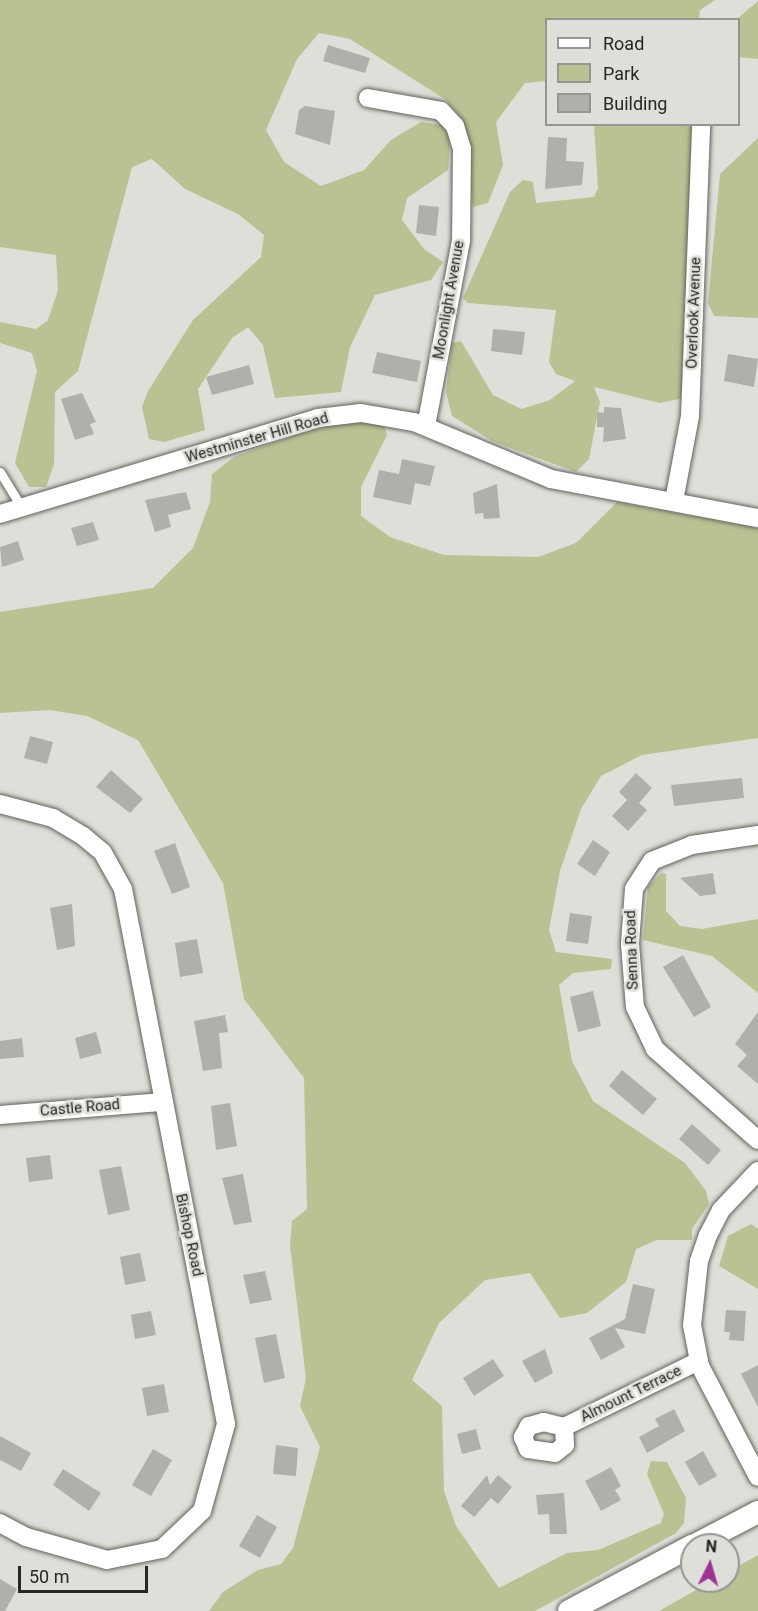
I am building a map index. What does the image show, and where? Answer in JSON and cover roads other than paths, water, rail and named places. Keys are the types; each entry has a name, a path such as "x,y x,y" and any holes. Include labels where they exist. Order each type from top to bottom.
{"street":[{"name":"Moonlight Avenue","path":"368,98 441,111 455,126 462,149 461,241 426,426"},
{"name":"Overlook Avenue","path":"674,501 690,417 701,126"},
{"name":"Westminster Hill Road","path":"0,514 318,418 380,414 426,426 525,471 758,518"},
{"name":"Bishop Road","path":"0,804 53,818 83,836 103,853 123,889 160,1102 226,1424 214,1483 186,1530 162,1549 134,1559 80,1555 0,1522"},
{"name":"Senna Road","path":"758,835 692,844 652,861 634,889 630,944 635,1007 651,1042 675,1070 758,1140"},
{"name":"Castle Road","path":"0,1115 160,1102"},
{"path":"758,1171 721,1210 702,1248 692,1312 699,1360 758,1477"},
{"name":"Almount Terrace","path":"564,1427 699,1360"},
{"path":"718,1533 758,1512"},
{"path":"568,1611 680,1553"}],"lane":[{"path":"0,472 22,508"}]}
